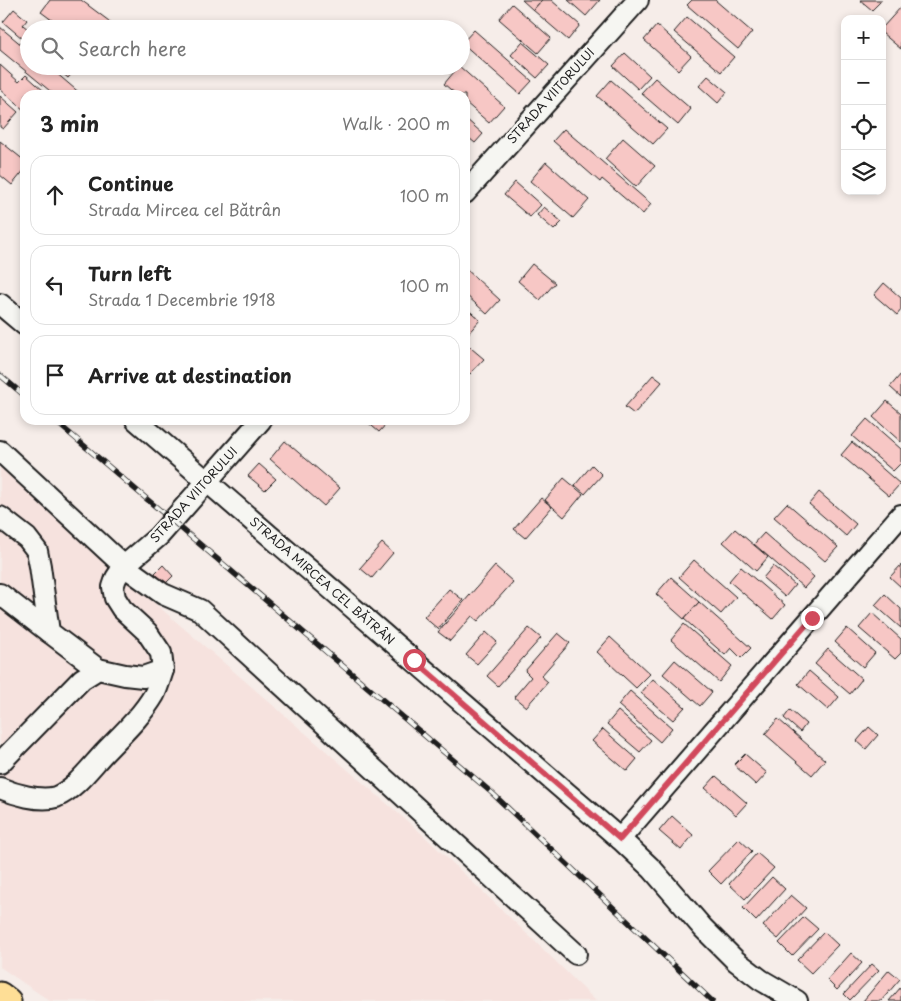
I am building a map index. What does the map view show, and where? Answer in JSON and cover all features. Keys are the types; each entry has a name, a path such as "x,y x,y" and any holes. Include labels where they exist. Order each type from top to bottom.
{"main road":[{"path":"0,995 8,1001"}],"street":[{"name":"STRADA VIITORULUI","path":"470,187 638,0"},
{"path":"0,304 20,321"},
{"name":"STRADA MIRCEA CEL BĂTRÂN","path":"142,425 620,839 652,869 703,928 736,960 761,980 797,1001"},
{"name":"STRADA VIITORULUI","path":"124,566 159,536 256,425"},
{"path":"0,452 124,566 163,594 200,610 576,954"},
{"path":"620,839 901,515"},
{"path":"0,517 27,538 37,551 49,632"},
{"path":"0,788 34,798 55,797 73,786 136,719 153,696 159,685 163,670 161,653 147,632 122,609 115,598 113,587 116,578 124,566"},
{"path":"0,594 98,669 144,677 163,670"},
{"path":"0,763 82,679 98,669"}],"shaded area":[{"path":"0,466 122,575 421,833 596,1001 50,1001 0,967"}],"building":[{"path":"50,0 81,0 108,20 52,20 41,12"},
{"path":"522,0 542,0 533,10"},
{"path":"542,0 551,0 580,25 568,40 533,10"},
{"path":"568,0 600,0 586,16"},
{"path":"692,0 715,0 752,32 738,49 687,5"},
{"path":"860,0 882,0 872,10"},
{"path":"512,4 551,38 538,53 499,19"},
{"path":"901,7 901,49 886,36 886,24"},
{"path":"14,9 27,20 20,20 20,36 3,22"},
{"path":"687,17 734,57 721,72 674,32"},
{"path":"657,25 691,56 678,70 644,40"},
{"path":"0,27 20,44 20,66 0,50"},
{"path":"474,30 532,81 520,94 470,50 470,34"},
{"path":"522,42 549,65 537,78 511,55"},
{"path":"625,53 650,76 638,89 613,66"},
{"path":"0,65 19,82 26,75 43,90 20,90 20,107 0,89"},
{"path":"31,75 59,75 76,90 49,90"},
{"path":"452,75 469,75 504,106 489,123 470,106 470,90 451,90 444,84"},
{"path":"708,76 727,92 718,103 699,86"},
{"path":"655,78 691,109 678,125 641,93"},
{"path":"611,80 667,129 653,144 597,96"},
{"path":"0,96 18,112 3,129 0,127"},
{"path":"470,122 483,134 475,143 470,139"},
{"path":"564,129 651,204 643,214 602,179 600,182 553,141"},
{"path":"623,138 655,166 636,187 605,159"},
{"path":"0,141 20,157 20,175 12,185 0,175"},
{"path":"546,162 589,200 573,218 530,181"},
{"path":"515,182 541,205 530,217 504,195"},
{"path":"544,207 562,222 554,230 537,215"},
{"path":"532,264 555,283 540,300 518,281"},
{"path":"470,273 500,300 487,314 470,299"},
{"path":"884,283 901,298 901,310 897,315 874,295"},
{"path":"470,311 480,320 470,331"},
{"path":"470,347 484,359 470,374"},
{"path":"901,374 901,397 890,387"},
{"path":"653,375 662,382 634,414 625,407"},
{"path":"887,401 901,413 901,442 873,417"},
{"path":"867,419 901,449 901,463 893,471 852,436"},
{"path":"371,425 385,425 379,432"},
{"path":"285,441 340,488 324,506 270,459"},
{"path":"852,442 900,484 889,496 841,455"},
{"path":"259,464 276,479 265,490 248,476"},
{"path":"592,465 602,475 585,494 575,485"},
{"path":"564,478 583,494 564,517 545,500"},
{"path":"819,492 856,524 846,536 809,504"},
{"path":"541,498 552,507 525,538 514,529"},
{"path":"787,503 838,547 825,561 774,517"},
{"path":"735,529 768,557 756,571 723,542"},
{"path":"764,533 814,577 804,588 754,544"},
{"path":"382,543 393,553 372,578 360,568"},
{"path":"694,560 736,597 721,614 679,577"},
{"path":"163,565 173,576 165,584 155,573"},
{"path":"901,565 901,587 890,577"},
{"path":"495,566 513,582 478,621 472,616 450,641 438,632"},
{"path":"773,566 795,585 785,597 763,578"},
{"path":"741,567 785,605 773,619 729,581"},
{"path":"671,577 699,602 684,619 656,594"},
{"path":"449,589 463,600 438,629 424,617"},
{"path":"885,594 901,609 901,628 875,605"},
{"path":"699,602 751,648 741,658 731,648 725,655 684,619"},
{"path":"872,613 901,639 901,653 895,659 859,628"},
{"path":"684,624 732,666 719,682 671,640"},
{"path":"529,628 541,638 498,686 487,676"},
{"path":"847,628 875,653 863,667 835,642"},
{"path":"486,632 497,642 477,664 466,655"},
{"path":"558,633 570,643 541,676 548,682 526,707 514,697 531,677 525,671"},
{"path":"610,637 650,674 636,688 597,652"},
{"path":"828,649 862,679 850,694 815,664"},
{"path":"675,660 712,692 700,706 663,674"},
{"path":"809,671 839,697 828,710 798,684"},
{"path":"653,679 685,707 673,720 641,693"},
{"path":"630,691 672,728 660,742 618,705"},
{"path":"790,710 806,724 800,732 784,718"},
{"path":"618,711 651,740 640,752 607,724"},
{"path":"778,719 825,760 812,775 765,734"},
{"path":"869,727 878,735 866,749 857,741"},
{"path":"603,729 637,759 627,771 592,741"},
{"path":"745,754 767,773 756,785 734,765"},
{"path":"716,776 747,803 736,815 705,788"},
{"path":"672,816 693,835 681,850 659,831"},
{"path":"739,839 752,851 721,884 708,871"},
{"path":"757,853 774,868 745,899 729,884"},
{"path":"772,877 785,889 756,921 743,908"},
{"path":"791,895 806,908 778,939 763,926"},
{"path":"804,917 818,929 792,956 779,943"},
{"path":"824,932 838,945 811,973 797,960"},
{"path":"851,953 862,963 837,990 827,980"},
{"path":"872,964 879,970 850,1000 844,994"},
{"path":"889,970 900,979 881,1001 863,1001"},
{"path":"901,987 901,1001 889,1001"}],"railway":[{"path":"0,375 20,392"},
{"path":"60,425 492,793 712,1001"}],"route":[{"path":"414,660 620,839 812,618"}]}
